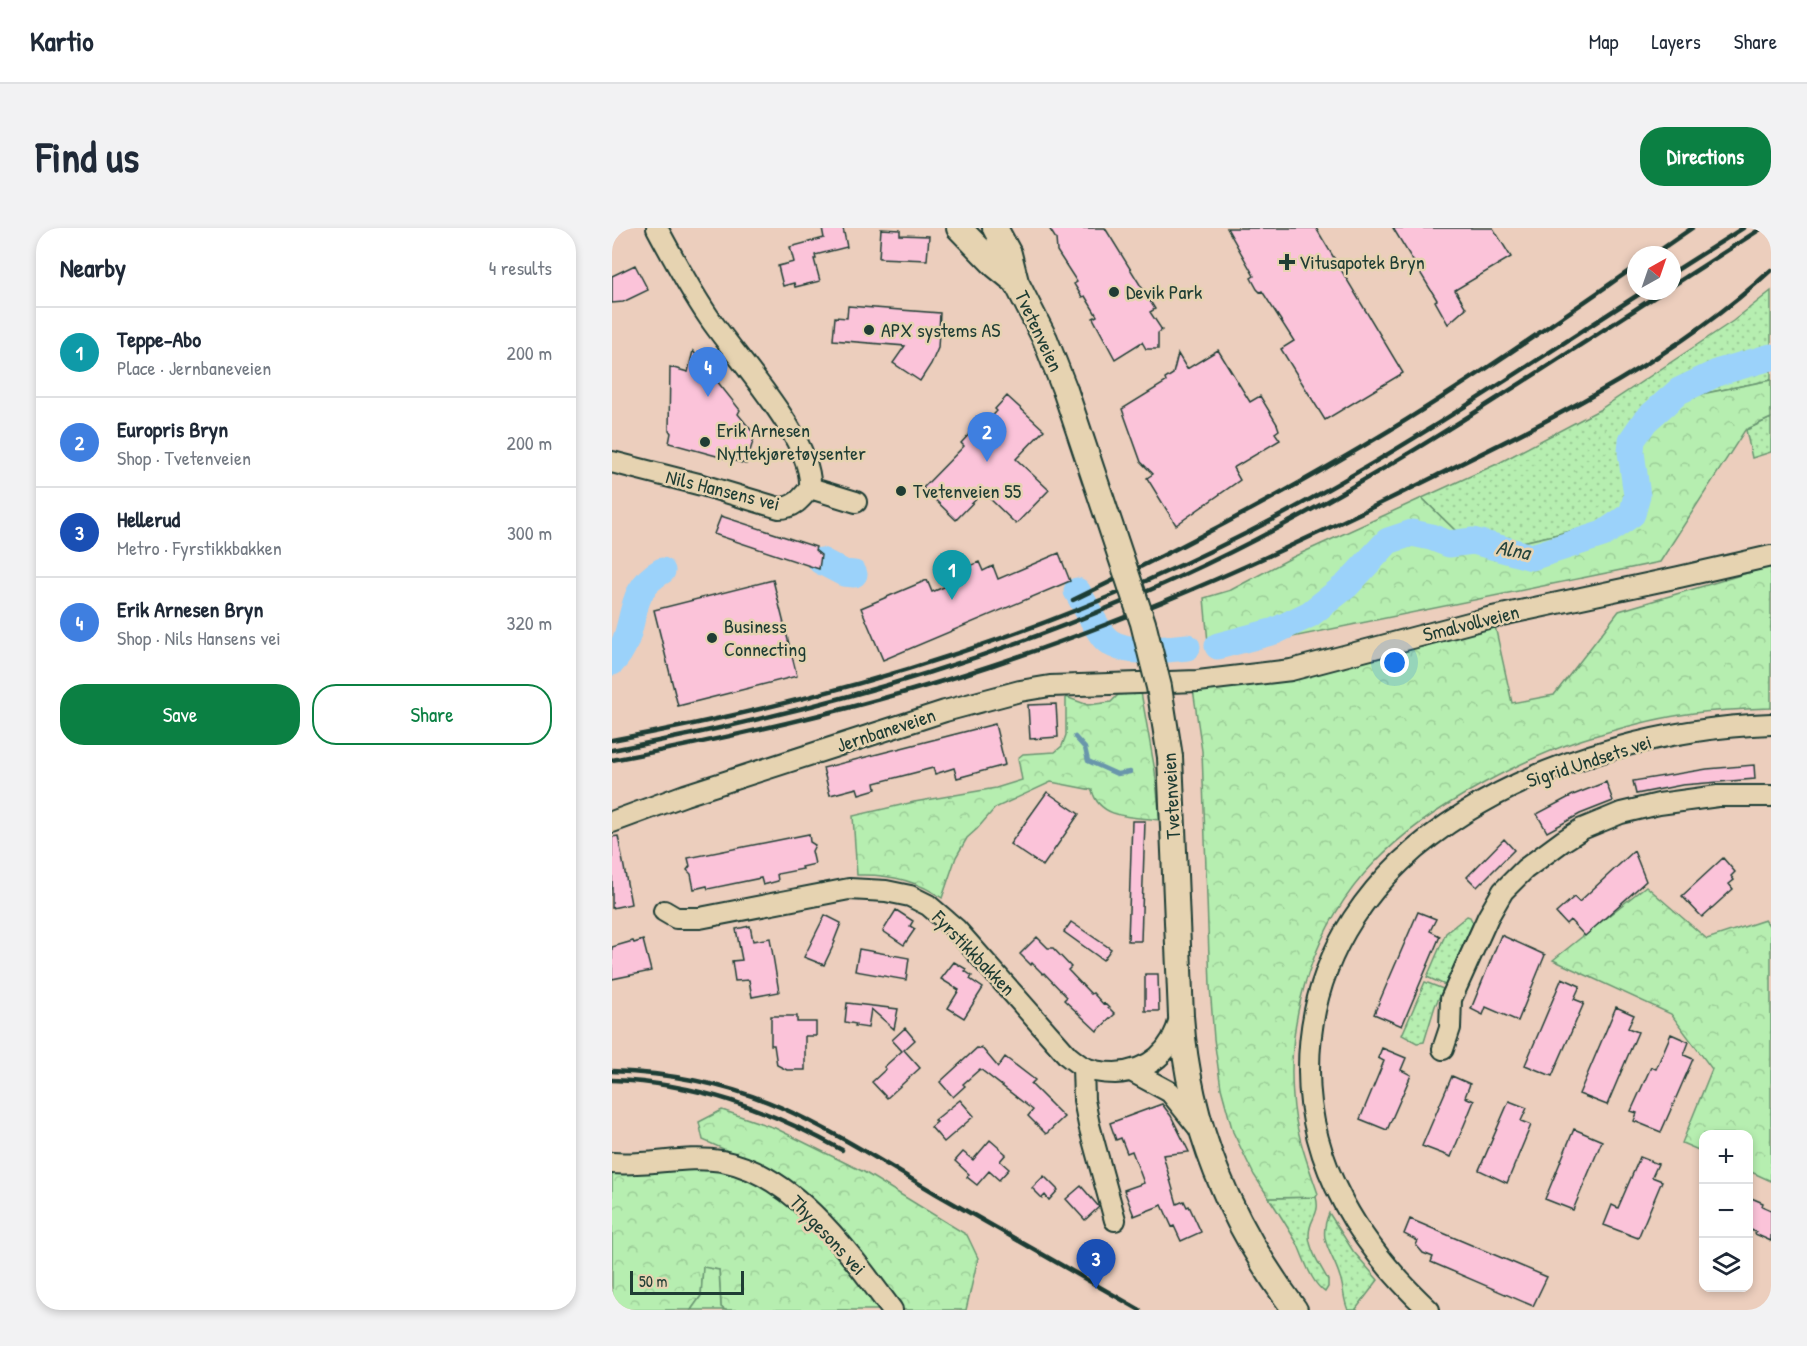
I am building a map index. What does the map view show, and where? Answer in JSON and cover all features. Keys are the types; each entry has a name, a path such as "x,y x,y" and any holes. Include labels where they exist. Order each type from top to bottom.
{"main road":[{"name":"Tvetenveien","path":"959,228 994,265 1016,282"},
{"name":"Tvetenveien","path":"995,228 1010,254 1016,282 1045,339 1065,390 1143,623 1159,687 1170,757 1181,1016 1186,1066 1201,1131 1221,1185 1237,1219 1267,1270 1295,1310"}],"street":[{"name":"Nils Hansens vei","path":"612,462 779,508 788,508 798,502 810,488 809,468 795,438 773,404 698,302 657,228"},
{"path":"810,488 856,502"},
{"name":"Smalvollveien","path":"1169,682 1291,670 1488,618 1771,555"},
{"name":"Jernbaneveien","path":"612,822 685,795 988,699 1050,686 1169,682"},
{"name":"Sigrid Undsets vei","path":"1429,1310 1388,1267 1354,1223 1332,1181 1317,1137 1309,1085 1311,1034 1324,978 1343,934 1381,880 1420,844 1472,808 1534,776 1602,752 1678,733 1771,724"},
{"path":"1443,1049 1450,1028 1451,999 1488,917 1503,891 1525,869 1582,829 1621,813 1659,804 1718,796 1771,796"},
{"name":"Fyrstikkbakken","path":"664,911 676,918 700,918 849,889 886,891 910,896 928,905 956,929 1068,1056 1083,1067 1110,1073 1133,1072 1170,1092 1201,1131"},
{"path":"1133,1072 1153,1062 1161,1055 1176,1034 1181,1016"},
{"path":"1083,1067 1084,1100 1089,1125 1115,1220"},
{"name":"Thygesons vei","path":"612,1164 675,1160 721,1161 760,1175 791,1194 813,1214 848,1252 892,1310"}],"green space":[{"path":"1771,291 1771,380 1672,400 1628,442 1634,503 1598,525 1518,543 1464,539 1422,498 1497,464 1599,410 1733,321"},
{"path":"1771,380 1771,418 1745,430 1660,562 1209,654 1204,598 1231,590 1293,557 1422,498 1464,539 1518,543 1598,525 1634,503 1628,442 1672,400"},
{"path":"1771,418 1771,452 1752,458 1746,430"},
{"path":"1771,566 1771,708 1703,712 1659,719 1585,738 1541,755 1484,783 1426,819 1386,851 1353,887 1335,914 1321,942 1309,972 1294,1034 1292,1066 1294,1110 1302,1146 1318,1194 1316,1197 1269,1198 1254,1175 1233,1132 1221,1088 1210,986 1202,751 1193,689 1283,682 1495,626 1512,703 1554,695 1619,611"},
{"path":"1141,692 1155,771 1160,820 1110,812 1096,800 1092,790 1051,782 995,808 967,838 956,857 942,898 902,879 857,875 853,816 914,802 996,788 1022,780 1018,758 1023,754 1055,752 1062,746 1066,735 1066,697 1088,705 1111,702 1118,695"},
{"path":"1646,886 1707,939 1765,920 1771,928 1771,1181 1753,1173 1753,1130 1699,1130 1699,1150 1682,1143 1712,1069 1671,1014 1553,960"},
{"path":"1467,916 1473,923 1445,985 1427,977 1446,933"},
{"path":"1425,982 1443,989 1424,1042 1417,1043 1402,1035"},
{"path":"722,1110 775,1128 864,1172 967,1235 978,1258 966,1310 898,1310 769,1169 703,1140 699,1122"},
{"path":"687,1165 727,1169 786,1197 830,1244 883,1310 725,1310 721,1307 719,1270 703,1268 701,1296 691,1310 612,1310 612,1169"},
{"path":"1316,1197 1317,1208 1309,1235 1313,1252 1328,1280 1325,1292 1316,1283 1297,1243 1269,1198"},
{"path":"1329,1213 1353,1251 1378,1280 1357,1310 1348,1310 1340,1277 1327,1246 1325,1231"},
{"path":"703,1267 719,1270 721,1307 725,1310 691,1310 701,1296"}],"building":[{"path":"822,228 843,228 847,247 815,255 820,281 795,287 794,283 783,286 778,266 794,262 790,247 824,238"},
{"name":"Devik Park","path":"1049,228 1105,228 1155,309 1150,312 1162,330 1158,333 1158,349 1146,349 1142,342 1115,359 1093,318 1097,316 1085,296 1082,297 1074,284 1077,282 1057,251 1056,239"},
{"path":"1227,228 1316,228 1403,373 1325,420 1281,349 1294,341 1262,291 1257,289 1251,278 1254,276"},
{"path":"1393,228 1493,228 1511,257 1455,290 1466,308 1448,324 1435,301 1437,300"},
{"path":"881,229 900,230 900,235 929,236 927,260 879,258"},
{"path":"635,265 648,290 623,302 612,303 612,276"},
{"path":"848,306 940,313 938,348 920,381 893,363 905,346 833,340 835,317 847,318"},
{"path":"1218,350 1250,402 1260,396 1277,424 1279,430 1275,433 1280,440 1233,468 1240,480 1176,525 1147,478 1153,474 1141,462 1122,409 1166,382 1165,379 1173,374 1178,354 1187,369"},
{"path":"693,351 740,410 738,414 755,435 746,464 669,443 671,433 669,430 670,367 688,372"},
{"path":"1007,396 1044,430 1016,459 1049,490 1016,524 983,492 956,520 923,488 964,446 961,443 974,429 978,432"},
{"path":"721,516 816,547 815,550 821,555 819,569 714,534"},
{"path":"1059,553 1070,581 883,660 861,608 927,580 932,592 961,580 958,571 979,562 983,571 993,566 998,579"},
{"path":"773,580 797,676 678,706 654,610"},
{"path":"1056,704 1058,737 1030,739 1028,705"},
{"path":"995,724 1005,765 957,778 954,768 935,774 933,768 875,783 876,789 859,794 857,788 830,795 823,768"},
{"path":"1754,765 1755,779 1682,785 1636,794 1633,781 1707,769"},
{"path":"1606,782 1613,801 1580,814 1547,832 1537,814 1573,795"},
{"path":"1047,792 1079,814 1043,866 1010,844"},
{"path":"1132,821 1145,821 1141,941 1128,941"},
{"path":"809,834 810,842 815,845 812,851 815,864 777,874 778,881 763,885 761,878 708,889 707,886 694,889 691,874 687,870 690,866 688,858"},
{"path":"618,836 631,904 612,908 612,837"},
{"path":"1504,839 1514,850 1477,887 1467,877"},
{"path":"1634,851 1646,881 1585,936 1570,920 1566,924 1556,913 1574,897 1579,902"},
{"path":"1723,858 1735,872 1731,876 1734,880 1729,884 1733,889 1702,917 1682,896"},
{"path":"896,910 913,921 910,926 915,929 904,945 883,931"},
{"path":"1418,912 1436,919 1430,931 1440,936 1402,1026 1374,1014"},
{"path":"825,915 841,923 824,965 804,957"},
{"path":"1071,922 1111,949 1103,960 1064,932"},
{"path":"750,926 753,941 770,938 779,992 752,997 749,980 735,981 732,961 742,960 736,929"},
{"path":"1501,935 1545,955 1518,1021 1486,1007 1483,1015 1471,1009"},
{"path":"1037,937 1048,948 1053,948 1071,967 1068,970 1091,994 1093,993 1115,1014 1097,1031 1064,1000 1067,997 1044,973 1020,954"},
{"path":"643,940 651,971 612,979 612,947"},
{"path":"859,949 909,958 906,980 855,971"},
{"path":"954,962 966,969 965,971 972,976 970,979 983,988 964,1018 948,1008 959,990 941,979"},
{"path":"1145,974 1158,974 1159,1011 1145,1011"},
{"path":"1562,978 1580,986 1574,999 1584,1003 1552,1076 1525,1065"},
{"path":"847,1003 898,1009 894,1029 871,1009 868,1028 845,1022"},
{"path":"1616,1007 1634,1015 1628,1028 1638,1032 1607,1105 1579,1094"},
{"path":"771,1016 797,1016 797,1022 816,1022 816,1036 805,1036 805,1070 787,1070 777,1065 774,1045 771,1045"},
{"path":"905,1028 915,1040 904,1050 920,1068 887,1098 872,1082 886,1069 884,1067 902,1051 892,1040"},
{"path":"1671,1034 1689,1042 1684,1055 1693,1059 1661,1132 1634,1121 1637,1113 1631,1111 1651,1067 1656,1069"},
{"path":"981,1047 998,1067 1005,1057 1035,1080 1031,1084 1064,1117 1046,1134 1028,1116 1033,1110 980,1069 963,1084 965,1086 953,1097 940,1082 977,1048"},
{"path":"1382,1048 1406,1058 1401,1070 1411,1075 1387,1130 1360,1119 1384,1061 1378,1058"},
{"path":"1452,1076 1470,1084 1465,1097 1474,1101 1451,1157 1422,1146"},
{"path":"960,1100 974,1116 944,1142 931,1127 937,1122 935,1120"},
{"path":"1509,1101 1527,1108 1521,1121 1531,1125 1507,1183 1479,1170"},
{"path":"1162,1104 1171,1116 1189,1152 1163,1155 1177,1204 1184,1201 1187,1207 1189,1206 1201,1232 1181,1241 1162,1205 1134,1216 1124,1190 1144,1183 1132,1151 1127,1153 1121,1138 1116,1140 1110,1123"},
{"path":"1574,1129 1602,1141 1573,1210 1545,1199"},
{"path":"990,1140 1006,1154 1000,1161 1009,1169 999,1180 989,1171 977,1185 967,1177 969,1174 955,1161 963,1152 973,1160"},
{"path":"1640,1157 1658,1164 1652,1177 1662,1181 1638,1238 1604,1225 1612,1205 1618,1208"},
{"path":"1044,1176 1058,1190 1049,1200 1045,1195 1042,1198 1032,1188"},
{"path":"1081,1186 1099,1207 1085,1220 1066,1199"},
{"path":"1753,1199 1771,1210 1771,1241 1755,1234 1756,1232 1753,1231"},
{"path":"1410,1219 1547,1277 1533,1306 1431,1262 1433,1257 1423,1253 1416,1245 1418,1241 1404,1234"}],"waterway":[{"name":"Alna","path":"1218,646 1275,631 1310,614 1347,585 1388,541 1412,533 1449,544 1473,541 1532,557 1603,534 1632,514 1637,496 1631,452 1632,440 1645,421 1679,391 1719,372 1771,357"},
{"name":"Alna","path":"821,561 844,573 854,574"},
{"name":"Alna","path":"612,662 626,638 641,590 662,571"},
{"name":"Alna","path":"1077,591 1099,631 1110,643 1142,650 1187,647"},
{"path":"1075,737 1085,748 1088,761 1117,774 1130,772"}],"railway":[{"path":"1666,246 1692,228"},
{"path":"1681,267 1743,228"},
{"path":"1681,280 1762,228"},
{"path":"612,760 755,731 897,695 990,666 1160,603 1327,529 1568,409 1611,385 1694,332 1771,270"},
{"path":"1073,600 1234,519 1352,453 1421,411 1627,272"},
{"path":"612,740 700,723 873,679 1041,624 1124,591 1205,554 1285,513 1377,461 1630,300"},
{"path":"612,750 772,716 928,673 1081,619 1157,587 1287,523 1397,460 1451,428 1650,300"},
{"path":"612,1071 677,1077 719,1086 760,1099 800,1116 1140,1310"},
{"path":"612,1080 674,1086 731,1101 787,1122 842,1150"}],"place":[{"name":"Vitusapotek Bryn","path":"1287,262"},
{"name":"Devik Park","path":"1114,292"},
{"name":"APX systems AS","path":"869,330"},
{"name":"Erik Arnesen Bryn","path":"708,397"},
{"name":"Erik Arnesen Nyttekjøretøysenter","path":"705,442"},
{"name":"Europris Bryn","path":"987,462"},
{"name":"Tvetenveien 55","path":"901,491"},
{"name":"Teppe-Abo","path":"952,600"},
{"name":"Business Connecting","path":"712,638"},
{"name":"Hellerud","path":"1096,1289"}]}
